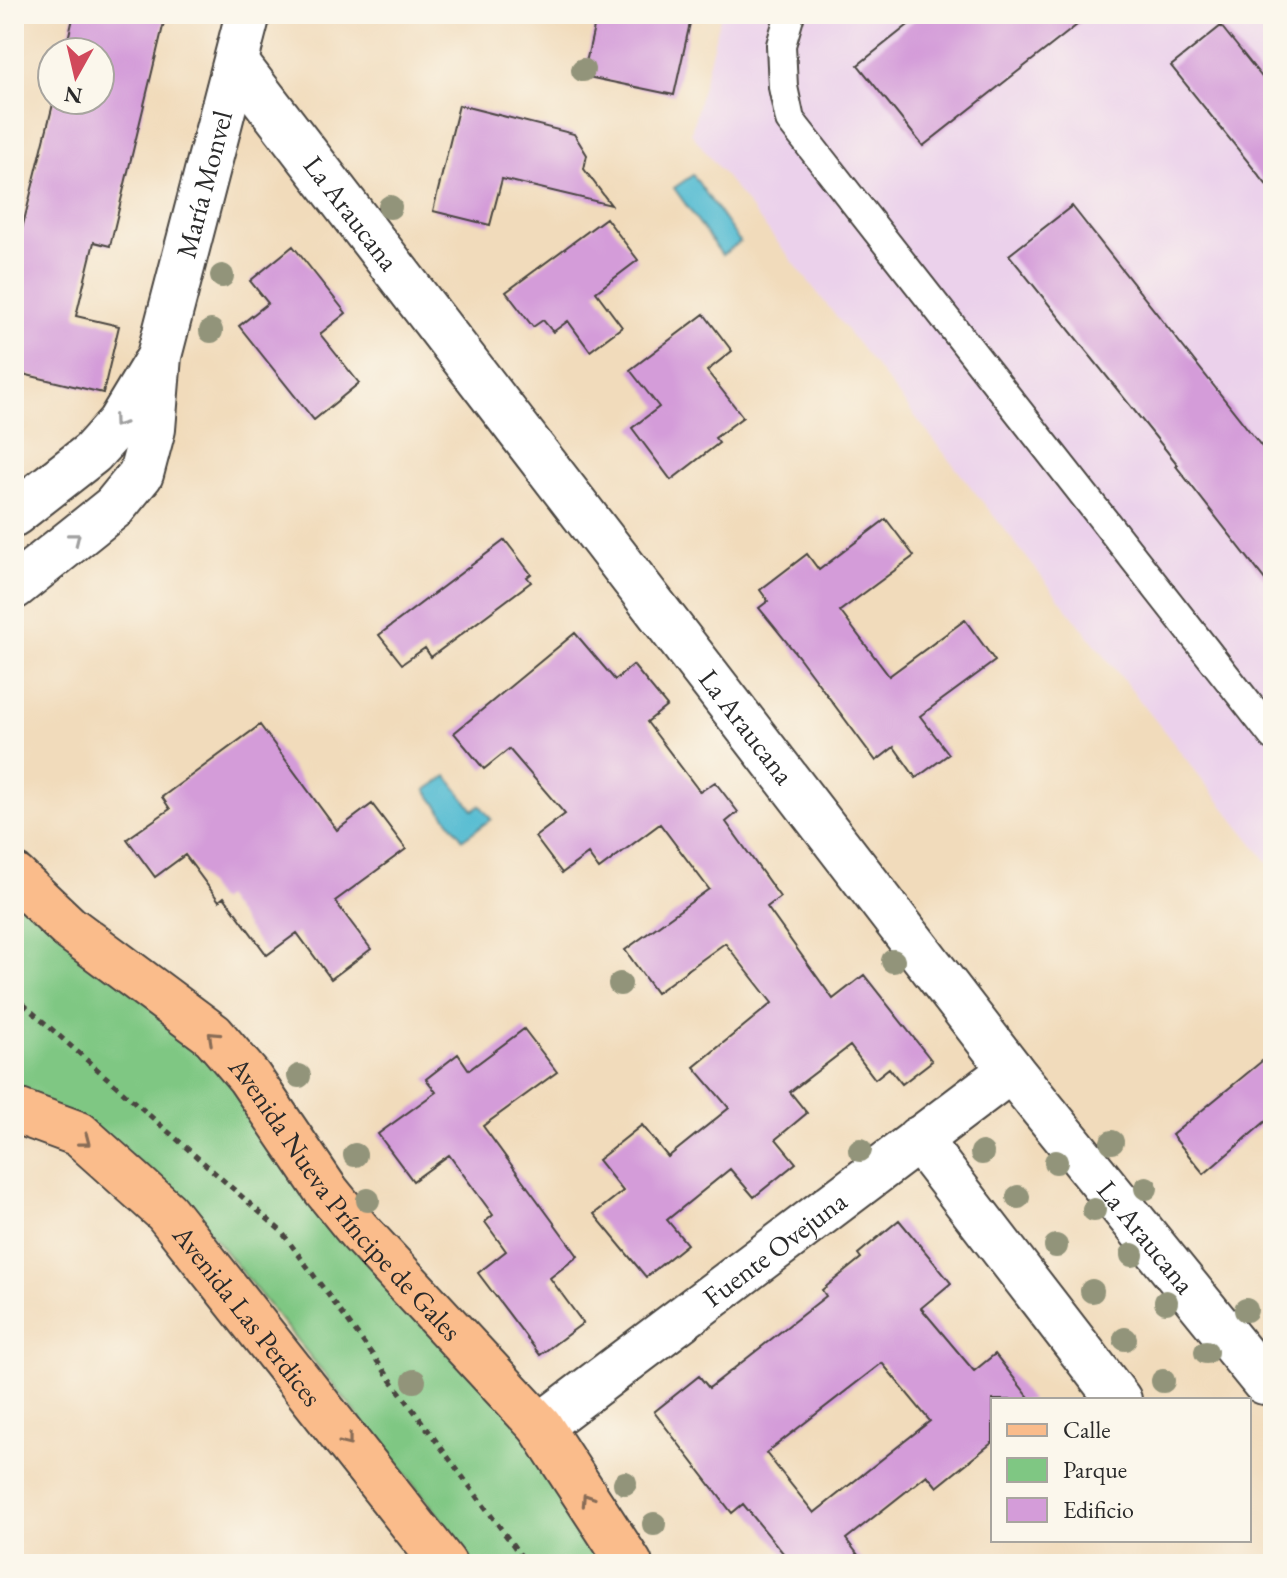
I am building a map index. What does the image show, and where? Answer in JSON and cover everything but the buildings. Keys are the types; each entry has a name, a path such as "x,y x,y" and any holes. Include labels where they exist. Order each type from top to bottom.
{"main road":[{"name":"Avenida Nueva Príncipe de Gales","path":"14,876 68,927 213,1035 249,1077 325,1189 359,1231 540,1426 630,1564"},
{"name":"Avenida Las Perdices","path":"14,1110 79,1134 166,1212 444,1564"}],"street":[{"name":"María Monvel","path":"14,587 114,507 141,474 153,429 159,356 248,14"},
{"name":"La Araucana","path":"237,64 1258,1386"},
{"name":"María Monvel","path":"14,514 92,453 119,423 159,356"},
{"name":"Fuente Ovejuna","path":"540,1426 1011,1070"},
{"path":"918,1139 1117,1398"}],"lane":[{"path":"790,14 781,45 783,87 790,120 1273,736"}],"path":[{"path":"14,996 281,1231 527,1564"}],"shaded area":[{"path":"721,14 1273,14 1273,869 691,133"}],"green space":[{"path":"14,895 223,1053 569,1467 621,1564 473,1564 462,1544 173,1187 85,1123 14,1097"}],"water":[{"path":"693,175 740,242 722,255 674,188"},
{"path":"447,776 473,810 480,805 491,819 463,839 426,790"}]}
